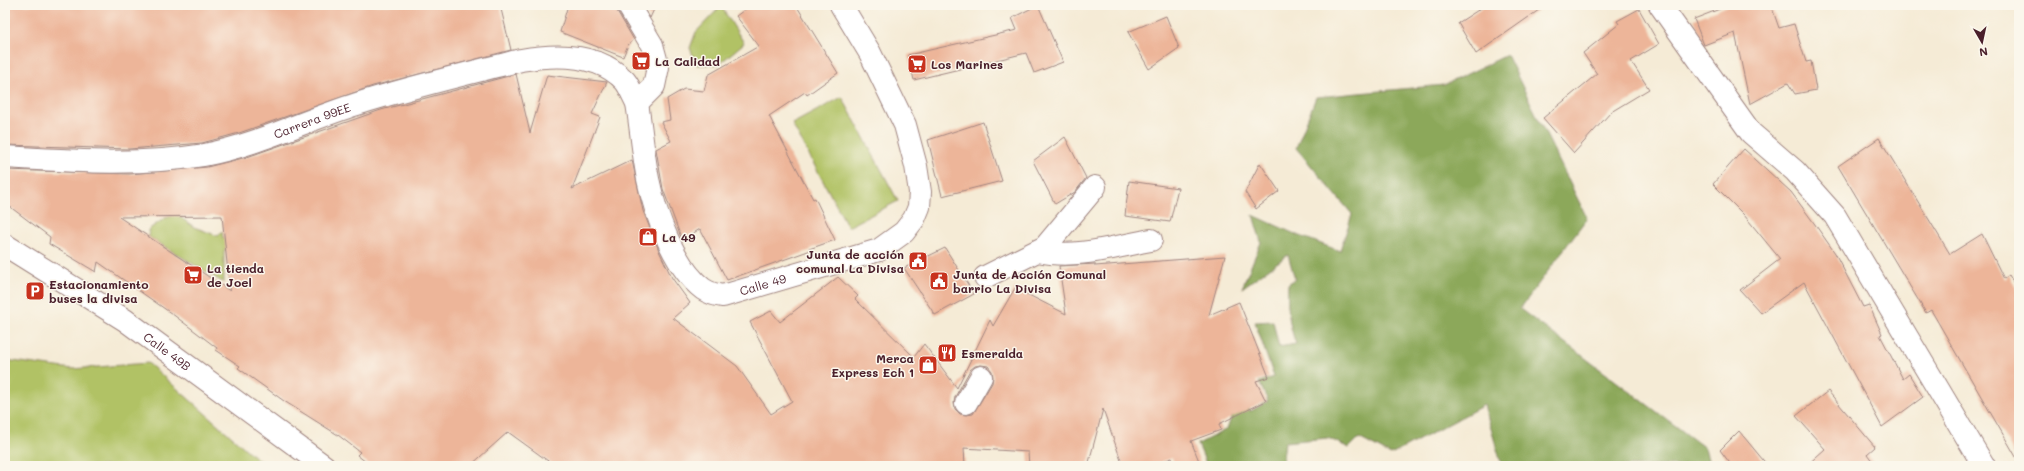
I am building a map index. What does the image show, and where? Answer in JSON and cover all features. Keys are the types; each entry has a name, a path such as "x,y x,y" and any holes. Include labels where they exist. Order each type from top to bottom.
{"street":[{"path":"628,5 652,45 658,66 654,86 637,103"},
{"name":"Calle 49","path":"612,71 625,82 637,103 648,179 659,218 679,262 703,289 723,296 734,294 747,288 879,250 904,232 914,219 919,207 920,192 916,166 905,125 897,106 870,54 841,5"},
{"path":"1660,5 1751,133 1796,171 1835,216 1984,466"},
{"name":"Carrera 99EE","path":"5,157 106,162 186,158 247,144 356,104 521,60 536,57 575,56 594,62 612,71"},
{"path":"985,277 1045,247 1095,187"},
{"path":"1038,251 1050,254 1083,254 1151,240"},
{"name":"Calle 49B","path":"5,245 125,320 324,466"},
{"path":"966,403 981,378"}],"green space":[{"path":"721,6 744,43 719,64 697,65 690,48 696,32"},
{"path":"1507,55 1587,218 1520,309 1705,448 1710,466 1502,466 1484,405 1391,455 1359,438 1349,448 1328,438 1285,442 1282,466 1207,466 1198,444 1227,429 1233,413 1248,408 1251,411 1268,401 1259,382 1274,377 1255,322 1273,321 1279,347 1296,344 1290,321 1288,299 1288,284 1295,279 1288,255 1242,288 1261,242 1253,215 1295,234 1340,251 1352,214 1296,148 1316,97 1444,85"},
{"path":"842,97 898,201 848,227 792,124"},
{"path":"177,215 194,227 218,236 222,231 223,238 232,238 231,242 224,251 224,283 149,237 148,230 165,218"},
{"path":"5,360 72,369 148,363 265,466 5,466"}],"building":[{"path":"5,5 500,5 511,50 373,86 239,133 202,143 129,149 5,145"},
{"path":"568,5 616,5 617,11 634,40 628,45 623,57 560,32"},
{"path":"643,5 656,5 650,18"},
{"path":"751,5 796,5 838,73 807,95 805,92 769,116 813,199 815,198 835,240 727,280 700,229 682,240 663,189 656,149 671,141 661,122 670,120 667,99 684,89 704,91 708,75 759,46 736,16"},
{"path":"1038,5 1063,62 1034,73 1026,53 914,80 908,55 1017,30 1012,18"},
{"path":"1486,5 1546,5 1476,54 1458,23"},
{"path":"1730,5 1771,5 1779,28 1794,24 1806,62 1811,61 1816,90 1795,94 1788,83 1750,104 1735,33 1704,45 1694,19"},
{"path":"1639,9 1659,44 1631,61 1649,89 1611,112 1574,153 1543,118 1597,74 1583,53 1619,24 1617,21"},
{"path":"1166,16 1179,48 1149,69 1128,32"},
{"path":"516,74 530,133 547,75 607,82 592,114 600,117 572,189 632,160 643,211 660,253 672,278 690,303 673,318 737,366 771,414 792,401 750,322 771,311 780,322 838,277 858,296 855,299 914,357 924,344 957,388 990,320 993,326 1015,288 1066,314 1059,266 1095,264 1095,266 1225,256 1209,315 1239,302 1269,377 1256,381 1266,401 1219,424 1221,430 1191,441 1201,466 1175,466 1172,458 1149,466 1123,466 1103,409 1088,466 1029,466 1028,452 964,448 965,466 555,466 508,432 470,466 371,466 357,455 360,452 338,435 284,401 238,368 240,366 216,350 217,348 175,316 98,262 96,272 49,244 50,237 5,203 5,170 130,174 207,167 247,157 381,110","holes":["222,216 230,291 119,217","975,366 988,366 992,371 992,383 973,414 960,414 955,409 955,397 970,370"]},
{"path":"983,122 1002,181 942,196 928,140"},
{"path":"1065,137 1086,178 1075,192 1055,204 1033,161"},
{"path":"1879,138 1950,254 1982,234 2004,279 2009,275 2019,292 2019,462 1931,310 1926,313 1838,166"},
{"path":"1744,149 1791,192 1814,223 1835,253 1863,307 1869,305 1882,334 1880,335 1903,379 1909,374 1923,397 1882,427 1804,282 1761,313 1740,290 1780,259 1744,215 1713,184"},
{"path":"1260,163 1279,191 1256,209 1245,192"},
{"path":"1129,181 1178,188 1170,222 1125,216"},
{"name":"Junta de Acción Comunal barrio La Divisa","path":"945,248 974,294 935,315 904,268"},
{"path":"1828,391 1875,447 1867,454 1876,466 1806,466 1825,449 1796,416"},
{"path":"1739,431 1768,466 1732,466 1720,450"}],"place":[{"name":"La Calidad","path":"641,61"},
{"name":"Los Marines","path":"917,64"},
{"name":"La 49","path":"648,237"},
{"name":"Junta de acción comunal La Divisa","path":"918,261"},
{"name":"La tienda de Joel","path":"193,275"},
{"name":"Junta de Acción Comunal barrio La Divisa","path":"939,281"},
{"name":"Estacionamiento buses la divisa","path":"35,291"},
{"name":"Esmeralda","path":"947,353"},
{"name":"Merca Express Ech 1","path":"928,365"}]}
